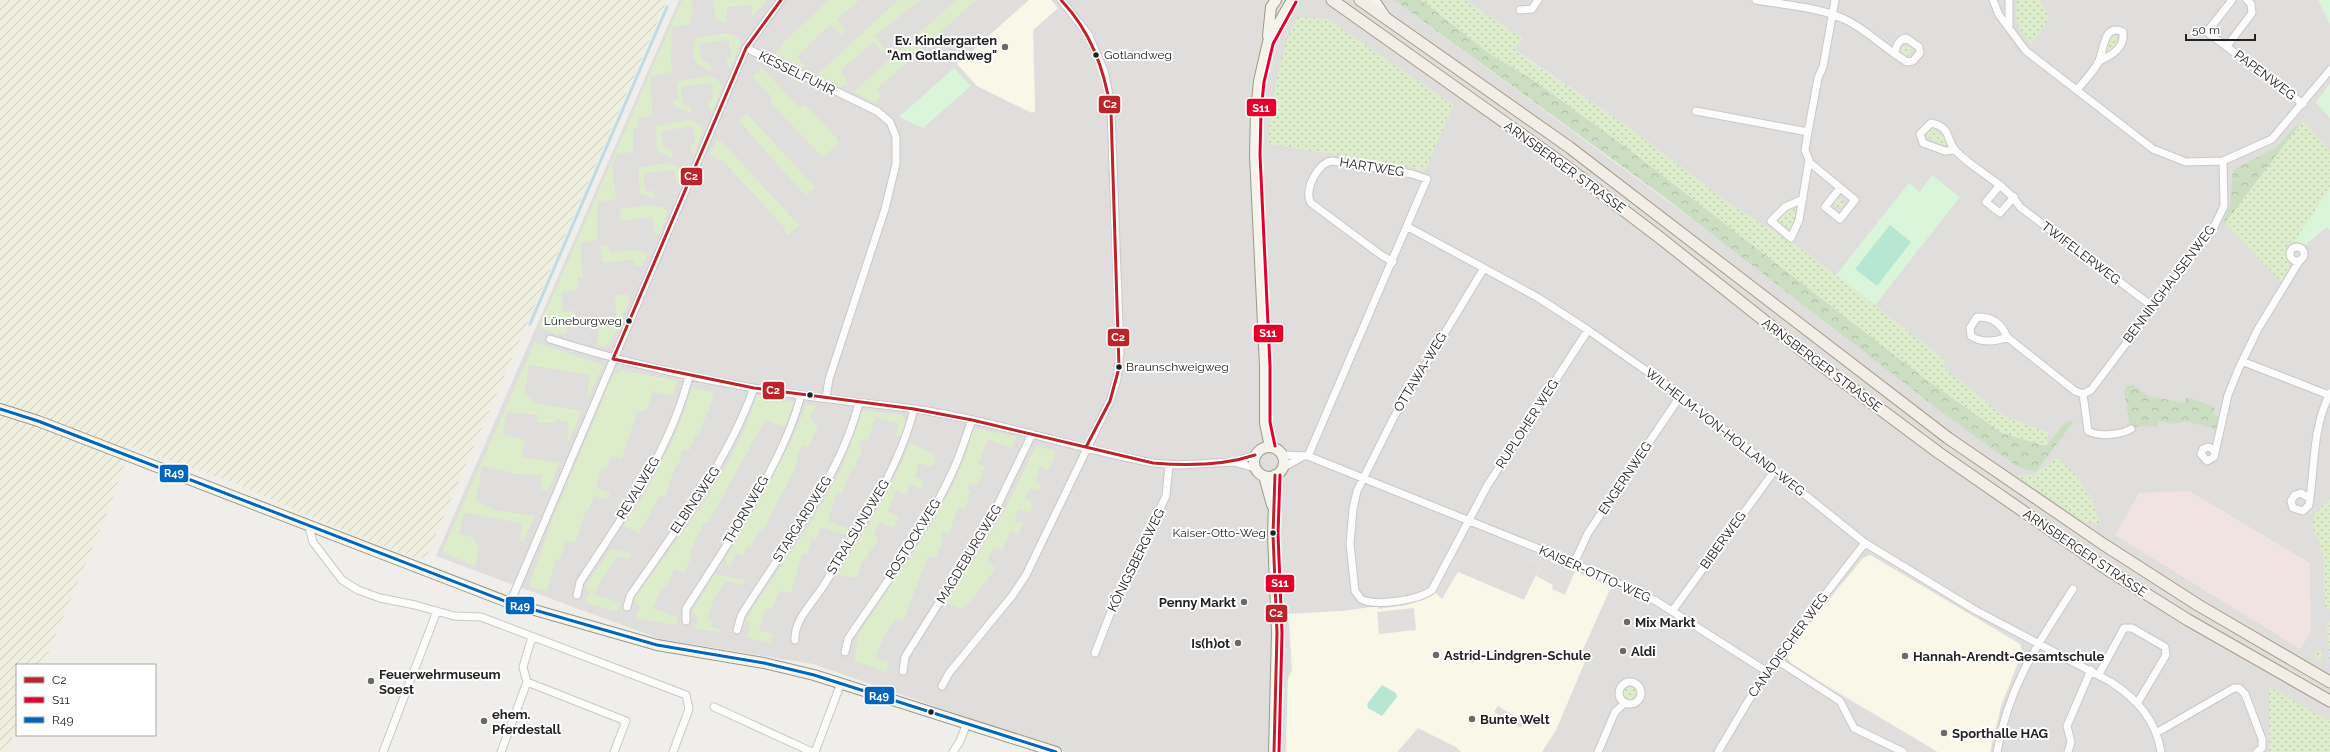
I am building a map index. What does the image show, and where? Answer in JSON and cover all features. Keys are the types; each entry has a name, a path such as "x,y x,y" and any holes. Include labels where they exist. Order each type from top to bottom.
{"main road":[{"path":"1268,42 1275,27 1292,0"},
{"name":"ARNSBERGER STRASSE","path":"1332,0 1559,161 1805,353 1939,453 2155,599 2296,683 2330,701"},
{"name":"ARNSBERGER STRASSE","path":"1360,0 1569,146 1948,438 2103,544 2198,605 2330,682"},
{"path":"1374,0 1386,18"},
{"path":"1272,2 1268,42 1258,87 1255,155 1265,366 1265,423 1262,450 1255,468 1264,476 1273,511"},
{"path":"0,409 38,421 309,527 510,603 658,645 764,663 841,683 1056,752"},
{"path":"1262,450 1275,448 1282,455 1273,511 1276,633 1274,752"},
{"path":"1264,476 1279,472"}],"street":[{"path":"510,603 746,48 781,0"},
{"path":"942,686 949,673 1023,580 1086,447 1110,401 1119,368 1111,110 1104,71 1088,34 1061,0"},
{"path":"1067,6 1073,0"},
{"path":"1520,10 1532,9 1538,0"},
{"path":"1756,0 1833,15 1865,31 1895,54"},
{"path":"1803,199 1785,207 1770,221 1791,238 1799,220 1803,199 1809,162 1805,150 1818,78 1823,67 1835,0"},
{"path":"1993,0 1999,15 2026,51 2153,149 2186,162 2223,161 2272,139 2303,104 2330,70"},
{"path":"2009,0 2009,28"},
{"name":"PAPENWEG","path":"2232,0 2207,32 2303,104"},
{"name":"PAPENWEG","path":"2227,46 2252,13 2251,4 2246,0"},
{"path":"2077,90 2098,62 2120,47 2124,38 2123,32 2114,30 2109,32 2102,45 2098,62"},
{"name":"KESSELFUHR","path":"746,48 877,112 890,122 896,137 896,164 885,209 829,379 826,398"},
{"path":"1696,111 1808,132"},
{"name":"TWIFELERWEG","path":"1955,150 1945,151 1923,143 1920,134 1931,123 1937,124 1945,131 1955,150 2014,197 2020,207 2152,306"},
{"name":"HARTWEG","path":"1305,457 1393,262 1427,179 1412,174 1332,161 1321,166 1309,193 1312,203 1381,256 1393,262"},
{"name":"BENNINGHAUSENWEG","path":"2083,394 2091,390 2152,306 2214,227 2224,206 2223,161"},
{"path":"1809,162 1840,188"},
{"path":"2000,185 1986,202 2000,213 2014,197"},
{"name":"WILHELM-VON-HOLLAND-WEG","path":"1408,227 1536,297 1588,330 1681,396 1865,543 1952,596 2037,644 2099,674 2138,702 2151,720 2156,733 2160,752"},
{"path":"2215,453 2228,395 2258,329 2300,260"},
{"name":"OTTAWA-WEG","path":"1470,520 1432,590 1426,594 1408,599 1367,602 1361,599 1355,591 1350,544 1354,503 1362,478 1394,416 1484,268"},
{"path":"2007,337 2001,340 1979,341 1971,336 1970,328 1977,317 1989,317 2002,326 2007,337 2076,391 2083,394 2088,431 2095,435 2125,433 2132,429"},
{"name":"RUPLOHER WEG","path":"1470,520 1506,454 1588,330"},
{"path":"550,339 614,358 689,376 801,395 914,409 972,420 1140,461 1169,465 1234,462 1255,468"},
{"path":"2244,362 2329,394 2318,424 2314,445 2309,498"},
{"name":"REVALWEG","path":"577,595 580,582 633,499 668,436 689,376"},
{"name":"ELBINGWEG","path":"627,607 630,596 693,506 718,466 738,428 754,388"},
{"name":"THORNWEG","path":"686,621 686,608 773,464 795,416 801,395"},
{"name":"ENGERNWEG","path":"1574,563 1588,533 1681,396"},
{"name":"STARGARDWEG","path":"737,630 741,616 831,475 853,424 859,403"},
{"name":"STRALSUNDWEG","path":"795,640 796,626 824,584 893,467 905,439 914,409"},
{"name":"ROSTOCKWEG","path":"845,652 848,639 921,529 943,492 959,458 972,420"},
{"name":"MAGDEBURGWEG","path":"902,671 905,657 997,508 1032,434"},
{"path":"1234,462 1262,450"},
{"name":"KAISER-OTTO-WEG","path":"1282,455 1305,457 1362,478 1470,520 1574,563 1672,610 1766,671"},
{"path":"1279,472 1305,457"},
{"name":"KÖNIGSBERGWEG","path":"1095,653 1112,609 1166,496 1169,465"},
{"name":"BIBERWEG","path":"1672,610 1775,470"},
{"path":"309,527 313,542 342,580 380,598 454,616 481,617 686,695 689,709 673,752"},
{"name":"CANADISCHER WEG","path":"1718,752 1766,671 1865,543"},
{"path":"1997,752 2004,718 2012,695 2037,644 2073,589"},
{"path":"383,752 437,611"},
{"path":"2099,674 2124,628 2132,628 2165,647 2166,655 2138,702"},
{"path":"501,752 527,682 523,666 532,637"},
{"path":"1775,659 1840,701 1854,728 1903,752"},
{"path":"2068,752 2071,742 2067,726 2091,670"},
{"path":"527,682 626,720 614,752"},
{"path":"714,707 814,752 841,683"},
{"path":"2156,733 2234,688 2239,688 2245,694 2262,739 2262,748 2257,752"},
{"path":"1598,752 1616,712 1625,703"},
{"path":"952,752 960,741 967,723"}],"shaded area":[{"path":"679,0 1029,0 957,64 1035,111 1033,30 1058,8 1051,0 1394,0 2036,472 2073,421 2066,421 2046,446 2048,433 2004,416 1942,367 1946,361 1803,250 1730,204 1627,126 1515,50 1522,38 1465,0 2330,0 2330,84 2316,102 2330,118 2330,503 2323,510 2325,603 2330,607 2330,752 1990,752 2001,706 2022,652 2020,644 1870,555 1840,585 1789,653 1788,659 1791,663 1826,686 1938,752 1397,752 1418,728 1547,744 1556,730 1586,659 1580,656 1611,587 1575,571 1541,565 1524,600 1458,572 1447,593 1435,592 1416,601 1343,611 1288,614 1292,670 1288,679 1286,752 1066,752 813,664 660,639 436,556","holes":["1327,19 1453,105 1424,171 1270,113 1273,104","2057,458 2065,464 2093,500 2018,476 2034,475"]},
{"name":"Ev. Kindergarten \"Am Gotlandweg\"","path":"1029,0 1051,0 1058,8 1033,30 1035,111 1032,113 977,86 957,64"},
{"path":"2232,5 2245,15 2231,34 2218,25"},
{"path":"2189,491 2310,563 2311,632 2300,649 2115,535 2139,493"},
{"path":"1459,550 1468,553 1442,599 1435,592"},
{"name":"Astrid-Lindgren-Schule","path":"1534,554 1611,587 1580,656 1586,659 1556,730 1542,752 1461,752 1456,747 1418,728 1397,752 1286,752 1288,678 1292,670 1288,614 1343,611 1416,601 1435,592 1442,598 1458,572 1524,600 1541,565 1531,561"},
{"path":"1534,554 1575,571 1565,595 1552,589 1553,585 1536,576 1541,565 1531,561"},
{"name":"Hannah-Arendt-Gesamtschule","path":"1870,555 2020,644 2022,652 2001,706 1990,752 1938,752 1791,663 1788,659 1789,653 1806,629 1863,558"},
{"path":"1407,603 1407,605 1378,609 1378,607"},
{"path":"1414,608 1416,630 1379,634 1377,612"},
{"path":"1266,621 1266,691 1240,697 1233,653 1244,651 1240,624"},
{"path":"1680,624 1751,671 1753,684 1735,711 1716,698 1702,707 1656,681"},
{"path":"1498,706 1524,722 1521,728 1494,712"},
{"path":"1855,712 1897,736 1900,746 1858,726"}],"green space":[{"path":"0,0 667,0 426,557 417,559 327,524 234,483 131,447 109,508 43,664 16,664 16,729 6,752 0,752"},
{"path":"682,0 691,0 693,14 690,15 691,24 672,27 672,72 651,76 652,116 637,118 639,128 633,129 633,152 617,154 612,166 616,199 597,202 597,239 580,243 583,277 577,277 579,289 561,292 563,312 574,311 575,324 567,325 567,333 557,334 539,328"},
{"path":"713,0 767,0 752,17 751,5 727,7 726,24 716,19"},
{"path":"829,0 859,0 837,19 845,30 841,35 831,24 797,57 807,69 775,54 782,46 781,44"},
{"path":"898,0 920,0 875,36 886,50 883,53 873,42 841,70 847,83 841,87 817,75"},
{"path":"956,0 976,0 876,90 881,96 875,103 853,92"},
{"path":"1394,0 1421,0 1490,54 1533,80 1627,148 1928,381 2002,433 2046,446 2066,421 2074,421 2036,472 2020,468 1952,420 1664,197"},
{"path":"1421,0 1465,0 1522,38 1515,51 1627,126 1730,204 1803,250 1946,361 1942,367 2004,416 2048,433 2046,446 2002,433 1928,381 1627,148 1533,80 1490,54"},
{"path":"2017,0 2040,0 2050,19 2031,44 2019,28 2016,14"},
{"path":"2318,0 2330,0 2330,24"},
{"path":"1297,17 1327,19 1453,105 1425,171 1419,168 1268,144 1276,79 1290,32"},
{"path":"728,33 739,38 741,44 730,68 726,59 731,57 729,40 699,44 702,61 709,62 712,71 696,64 693,56 695,38"},
{"path":"2114,36 2118,37 2116,45 2105,54 2109,40"},
{"path":"1904,45 1908,45 1910,46 1910,54 1904,55 1901,52 1901,48"},
{"path":"762,68 800,108 805,104 840,142 823,158 769,101 773,98 752,77"},
{"path":"954,68 971,86 923,128 899,117"},
{"path":"706,76 716,78 722,86 712,114 707,102 713,100 711,83 681,87 683,105 690,106 692,113 674,106 673,101 679,99 676,82"},
{"path":"2330,84 2330,118 2316,102"},
{"path":"747,114 815,187 806,196 739,121"},
{"path":"689,119 701,125 703,130 693,156 690,146 695,143 693,126 662,131 663,147 672,150 673,158 657,151 656,126"},
{"path":"2303,120 2330,151 2330,187 2295,241 2287,246 2285,255 2290,266 2290,270 2283,284 2225,223"},
{"path":"2303,120 2221,229 2230,205 2233,170 2275,148"},
{"path":"1932,128 1948,140 1949,146 1945,147 1927,136 1926,132"},
{"path":"716,140 721,141 799,225 787,235 784,231 786,229 721,159 718,161 710,154"},
{"path":"667,163 684,169 680,185 676,183 674,170 643,173 645,191 653,191 654,199 640,193 638,168"},
{"path":"1932,175 1960,197 1875,305 1836,275 1909,183 1920,192"},
{"path":"2330,187 2330,230 2327,227 2305,245 2295,241"},
{"path":"1839,198 1844,203 1839,208 1834,203"},
{"path":"651,205 663,207 668,212 659,235 655,235 652,217 621,221 620,209"},
{"path":"1797,208 1797,215 1790,229 1777,222 1787,211"},
{"path":"1890,225 1911,242 1877,286 1855,269"},
{"path":"608,245 610,252 638,250 648,254 642,266 634,266 634,259 603,263 601,246"},
{"path":"625,294 631,298 610,344 602,347 598,345 599,323 617,319 615,295"},
{"path":"535,342 603,365 587,401 589,375 529,365 525,392 535,403 582,411 568,442 568,422 557,419 554,423 537,423 538,415 507,412 503,435 525,440 522,457 560,463 548,490 540,489 542,475 516,474 482,466 476,501 496,510 535,516 523,542 520,541 522,523 464,513 459,534 473,537 479,548 475,566 442,552"},
{"path":"621,370 678,381 672,396 653,391 646,411 637,411 622,459 611,456 607,469 602,468 596,488 610,493 608,499 594,496 589,510 586,510 575,543 566,541 560,560 556,559 547,591 529,586 553,518 613,375"},
{"path":"2133,385 2148,396 2184,403 2187,397 2215,407 2212,414 2220,417 2219,430 2185,421 2173,424 2159,421 2157,426 2130,427 2124,391 2127,386"},
{"path":"692,387 715,393 698,436 695,435 689,451 683,450 678,466 675,466 665,497 660,495 639,533 623,526 663,460 679,424"},
{"path":"757,395 794,402 785,427 765,420 708,523 704,523 689,554 692,557 684,572 674,569 666,587 662,587 653,608 670,615 677,616 676,625 635,618 640,607 634,599 704,502 720,476 735,450"},
{"path":"806,405 816,405 810,418 818,427 808,448 802,445 798,454 796,467 763,530 759,530 751,547 747,546 744,556 735,553 730,568 727,565 726,558 789,445"},
{"path":"863,410 903,415 906,424 901,437 895,435 899,424 876,417 867,441 861,439 859,447 862,449 854,470 851,469 842,494 836,493 828,522 851,529 847,535 820,527 816,539 812,538 807,555 802,554 791,593 779,591 772,609 765,609 759,630 773,634 771,643 747,638 750,625 746,618 807,528 840,473"},
{"path":"981,429 1016,437 1012,448 988,439 978,464 985,466 977,486 970,483 967,489 971,491 964,510 958,507 949,534 943,532 941,538 943,539 936,558 928,556 903,621 895,619 884,636 875,658 889,662 886,672 854,661 858,635 928,530 955,482 966,454 973,430"},
{"path":"910,443 934,454 935,461 932,467 919,463 915,477 924,481 921,488 910,484 906,495 896,491 888,512 899,517 894,528 879,522 873,535 879,538 862,563 856,578 837,574 886,494"},
{"path":"1036,446 1056,451 1049,470 1040,467 1035,481 1041,484 1039,491 1030,488 1025,499 1033,503 1030,513 1018,509 1014,521 1023,524 1018,534 1010,532 1003,550 994,547 987,562 996,568 964,609 946,603 1003,514"},
{"path":"2057,458 2072,471 2084,487 2094,505 2101,523 2085,522 2017,476 2034,475"},
{"path":"2330,498 2330,609 2325,606 2324,559 2312,525 2315,513"},
{"path":"611,549 632,554 627,559 617,556 599,584 594,595 620,603 617,612 585,602 589,592 585,587"},
{"path":"715,574 744,580 743,585 726,581 713,600 707,619 712,621 711,627 720,630 720,632 695,629 698,617 692,612"},
{"path":"2330,621 2330,668 2327,624"},
{"path":"2322,647 2322,662 2313,656"},
{"path":"1382,685 1396,693 1397,697 1382,716 1368,708 1367,704"},
{"path":"1630,685 1637,690 1638,693 1633,700 1630,701 1623,696 1622,693 1627,686"},
{"path":"2269,687 2330,721 2330,752 2269,752"}],"waterway":[{"path":"530,324 667,7"}],"transit line":[{"name":"C2","path":"613,359 746,48 781,0"},
{"name":"C2","path":"1061,0 1080,25 1095,51 1100,65 1111,111 1119,368 1110,401 1086,447"},
{"name":"S11","path":"1275,446 1270,422 1270,366 1260,155 1261,112 1264,82 1273,44 1296,2"},
{"name":"C2","path":"613,359 754,388 914,409 972,420 1153,463 1179,465 1217,463 1243,459 1255,455"},
{"name":"R49","path":"0,409 38,421 510,603 657,645 764,663 814,675 1056,752"},
{"name":"C2","path":"1274,752 1277,633 1273,534 1275,475"},
{"name":"S11","path":"1279,752 1282,633 1278,534 1280,475"}],"place":[{"name":"Ev. Kindergarten \"Am Gotlandweg\"","path":"1005,47"},
{"name":"Gotlandweg","path":"1096,55"},
{"name":"Lüneburgweg","path":"629,321"},
{"name":"Braunschweigweg","path":"1119,367"},
{"name":"Kaiser-Otto-Weg","path":"1273,533"},
{"name":"Penny Markt","path":"1244,602"},
{"name":"Mix Markt","path":"1627,622"},
{"name":"Is(h)ot","path":"1238,643"},
{"name":"Aldi","path":"1623,651"},
{"name":"Astrid-Lindgren-Schule","path":"1436,655"},
{"name":"Hannah-Arendt-Gesamtschule","path":"1905,656"},
{"name":"Feuerwehrmuseum Soest","path":"371,681"},
{"name":"Bunte Welt","path":"1472,719"},
{"name":"ehem. Pferdestall","path":"484,721"},
{"name":"Sporthalle HAG","path":"1944,733"}]}
